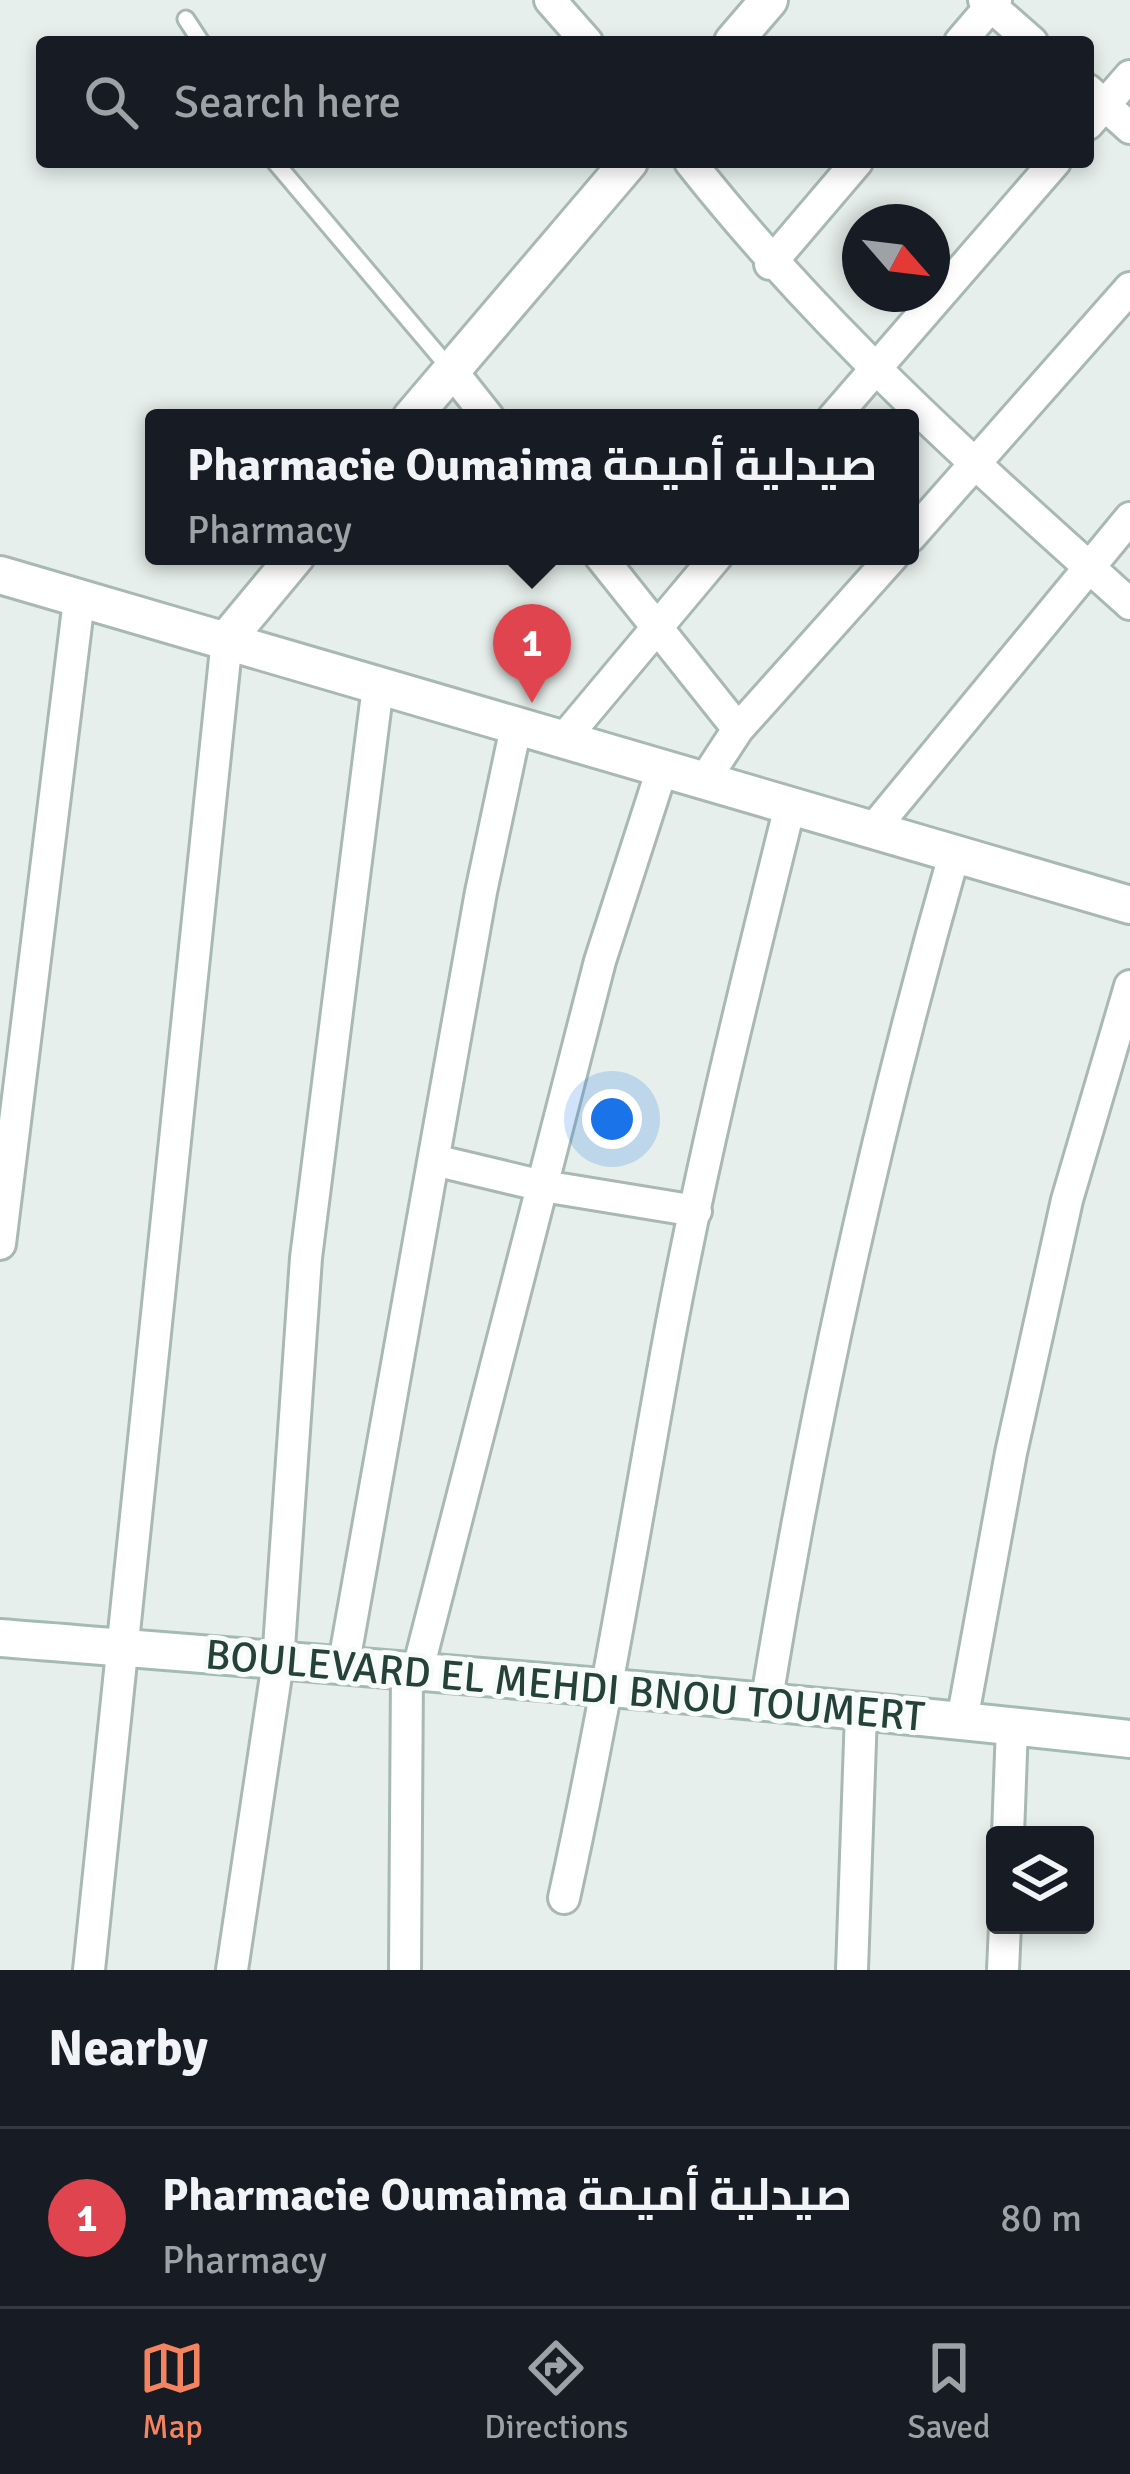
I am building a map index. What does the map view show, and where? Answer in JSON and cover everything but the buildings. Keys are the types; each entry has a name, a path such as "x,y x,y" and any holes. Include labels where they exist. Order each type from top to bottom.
{"street":[{"path":"550,0 582,36"},
{"path":"738,36 769,0"},
{"path":"964,36 990,2 1026,36"},
{"path":"1130,76 1094,106 1130,128"},
{"path":"418,409 624,168"},
{"path":"695,168 770,264 915,409"},
{"path":"770,264 852,168"},
{"path":"840,409 1050,168"},
{"path":"919,527 1130,288"},
{"path":"451,370 482,409"},
{"path":"919,412 1130,604"},
{"path":"871,832 1130,518"},
{"path":"89,1970 227,639 289,565"},
{"path":"607,565 738,729"},
{"path":"562,742 709,565"},
{"path":"704,781 738,729 885,565"},
{"path":"0,575 1130,905"},
{"path":"0,1244 79,600"},
{"path":"232,1970 278,1662 306,1258 378,686"},
{"path":"343,1668 517,727"},
{"path":"405,1970 412,1673 600,962 662,769"},
{"path":"564,1898 611,1684 723,1072 790,806"},
{"path":"766,1704 802,1482 853,1234 954,855"},
{"path":"962,1721 1011,1453 1067,1200 1130,986"},
{"path":"434,1160 543,1186 695,1211"},
{"name":"BOULEVARD EL MEHDI BNOU TOUMERT","path":"0,1638 343,1668 611,1684 1130,1739"},
{"path":"852,1970 861,1713"},
{"path":"1008,1826 1012,1726"},
{"path":"1003,1970 1005,1934"}],"lane":[{"path":"186,19 197,36"},
{"path":"280,168 451,370"}],"place":[{"name":"Pharmacie Oumaima صيدلية أميمة","path":"532,703"}]}
